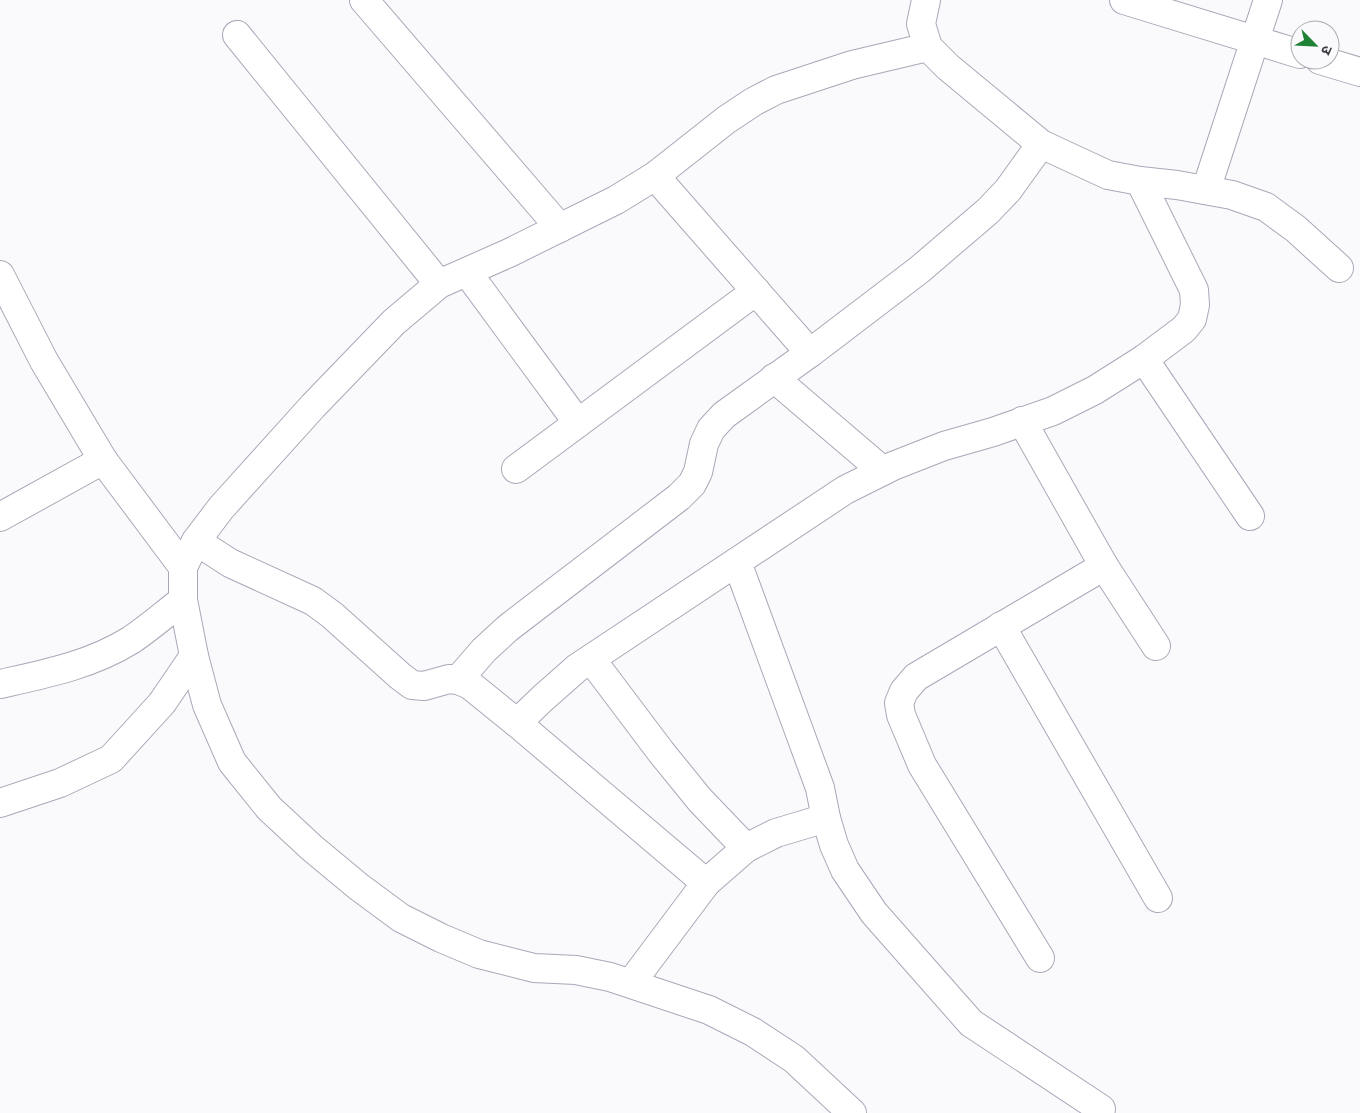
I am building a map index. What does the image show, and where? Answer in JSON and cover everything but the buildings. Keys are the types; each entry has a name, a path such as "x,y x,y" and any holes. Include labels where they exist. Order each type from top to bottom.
{"street":[{"path":"364,0 560,228"},
{"path":"926,0 921,24 928,47 948,67 1041,144 1108,175 1232,195 1266,207 1296,229 1339,268"},
{"path":"1124,0 1290,51"},
{"path":"1206,190 1268,0"},
{"path":"236,35 439,284"},
{"path":"852,1113 794,1059 753,1032 709,1010 610,976 576,970 534,968 479,954 401,918 312,848 269,808 232,762 207,705 194,656 183,600 184,567 196,541 221,508 313,406 394,322 439,284 616,200 655,176 726,120 753,102 776,90 852,65 928,47"},
{"path":"1340,66 1360,72"},
{"path":"458,680 484,650 508,628 679,497 692,484 698,472 704,444 711,429 724,415 919,270 988,211 1008,190 1041,144"},
{"path":"655,176 810,352"},
{"path":"517,723 542,698 577,668 845,490 883,471 944,446 1053,411 1095,390 1144,359 1184,330 1192,319 1195,305 1194,290 1140,181"},
{"path":"467,272 578,423"},
{"path":"0,275 44,361 103,460 184,567"},
{"path":"516,469 756,291"},
{"path":"1144,359 1250,516"},
{"path":"774,378 883,471"},
{"path":"1022,422 1104,566 1156,646"},
{"path":"0,517 103,460"},
{"path":"196,541 230,563 313,601 332,615 400,676 412,684 424,686 449,679 458,680 470,685 706,883"},
{"path":"737,562 820,788 834,845 845,870 874,913 971,1023 1101,1109"},
{"path":"1040,958 922,765 901,715 899,703 904,691 916,677 1104,566"},
{"path":"0,684 61,670 102,655 131,639 183,600"},
{"path":"1001,626 1158,898"},
{"path":"0,803 60,783 111,759 162,703 194,656"},
{"path":"591,659 700,800 746,848"},
{"path":"630,982 706,883 746,848 776,834 826,818"}]}
